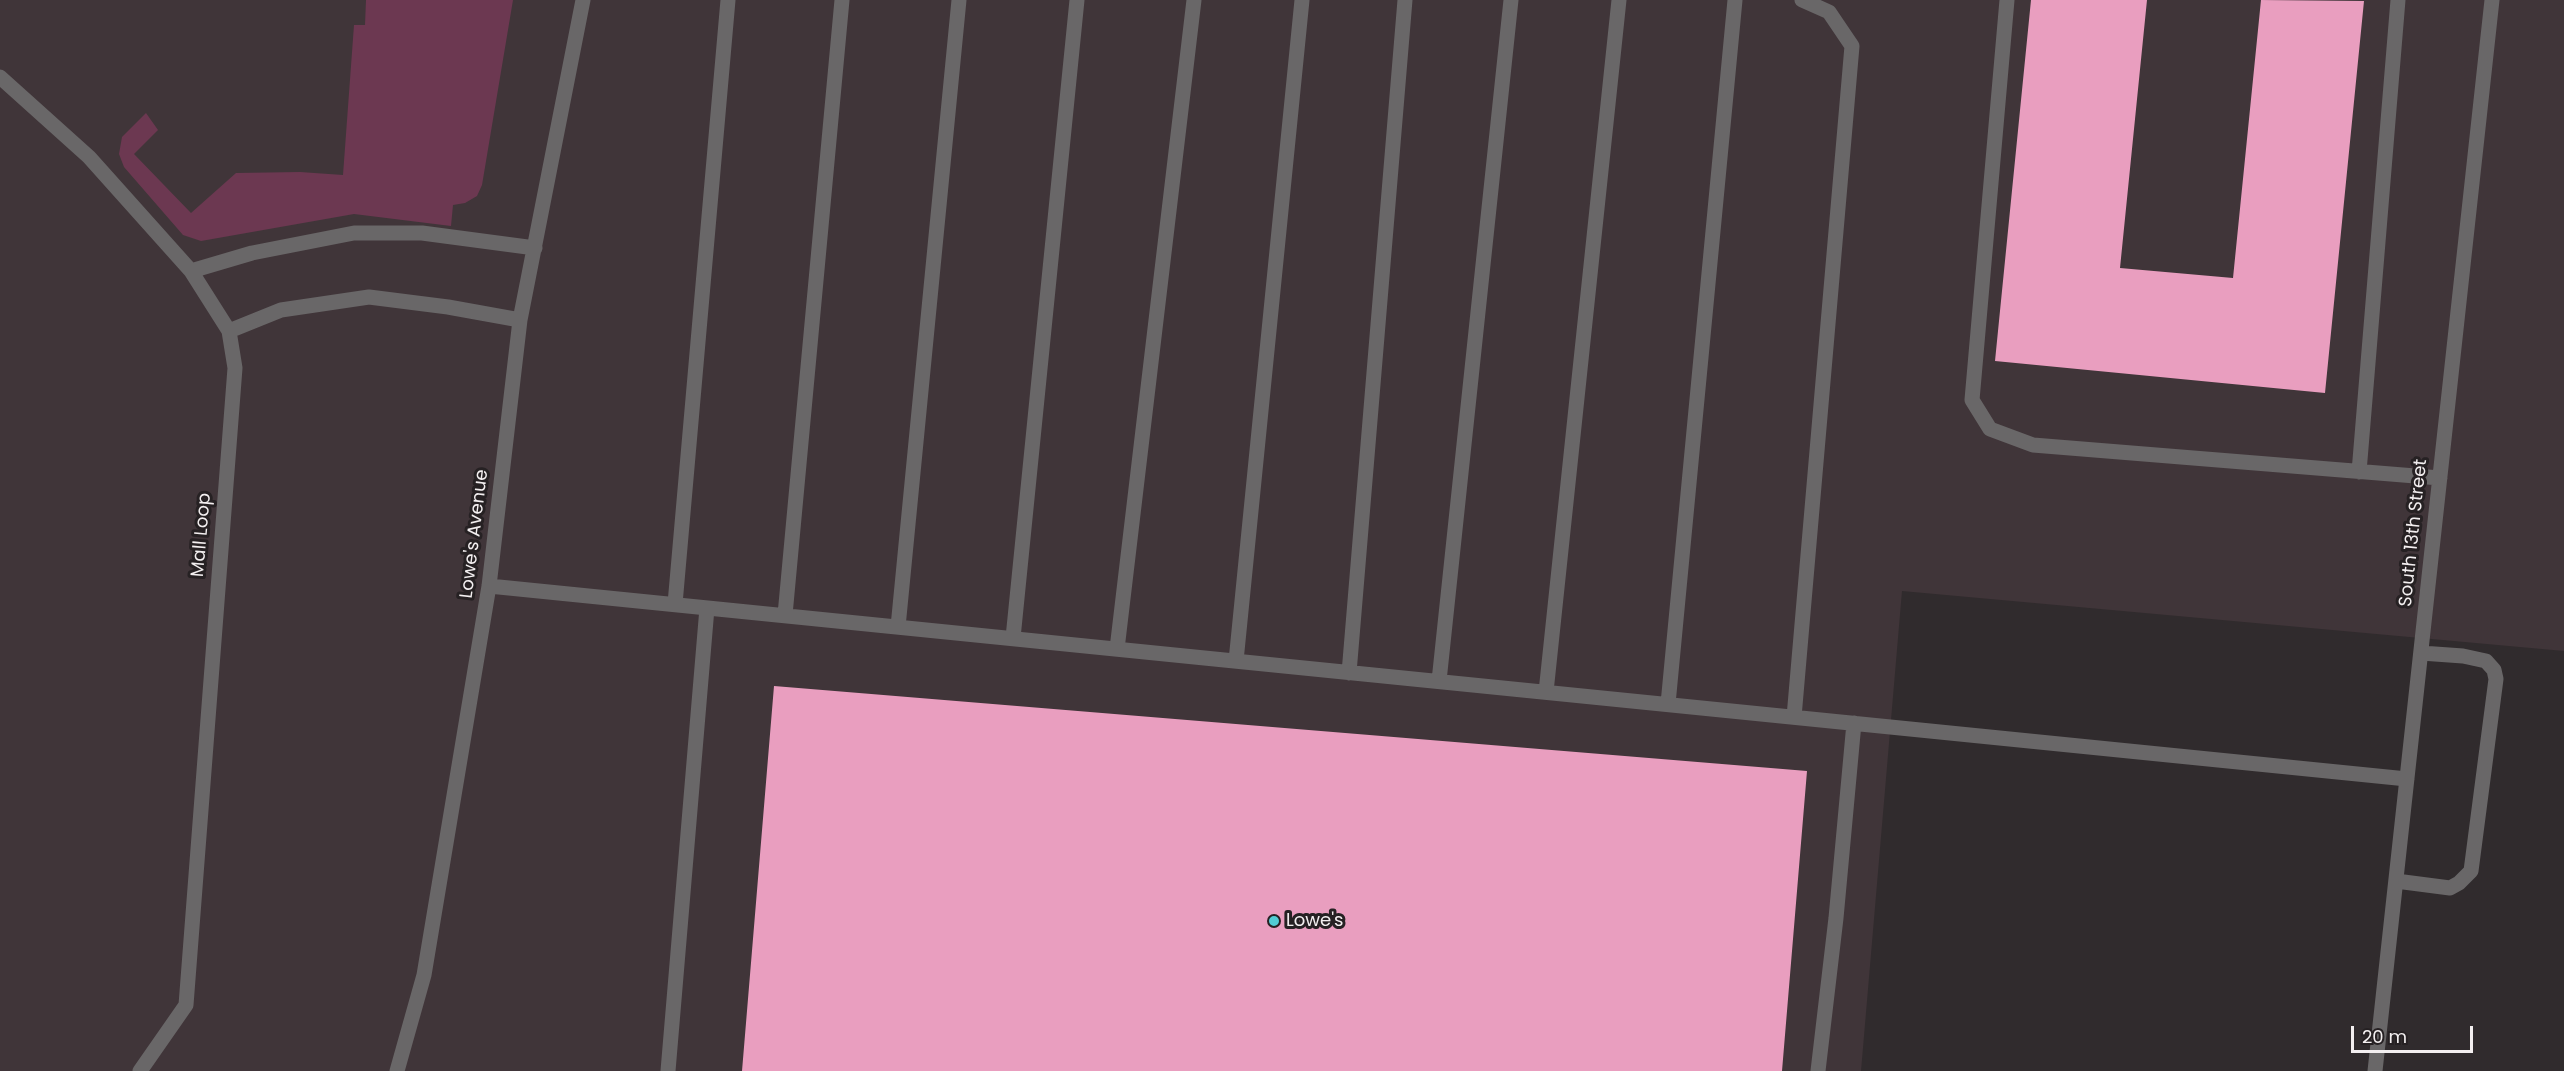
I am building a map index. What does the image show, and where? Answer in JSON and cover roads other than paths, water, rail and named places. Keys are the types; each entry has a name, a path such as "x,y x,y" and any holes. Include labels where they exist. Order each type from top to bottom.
{"street":[{"name":"Lowe's Avenue","path":"397,1071 424,975 489,586 520,320 582,0"},
{"path":"675,604 728,0"},
{"path":"785,615 842,0"},
{"path":"898,627 959,0"},
{"path":"1013,638 1077,0"},
{"path":"1117,649 1194,0"},
{"path":"1236,661 1302,0"},
{"path":"1349,673 1405,0"},
{"path":"1438,681 1510,0"},
{"path":"1546,692 1619,0"},
{"path":"1668,704 1735,0"},
{"path":"1794,717 1852,46 1829,12 1802,0"},
{"path":"2007,0 1972,400 1990,429 2033,445 2440,478"},
{"path":"2359,472 2398,0"},
{"name":"South 13th Street","path":"2375,1071 2492,0"},
{"name":"Mall Loop","path":"0,77 89,157 191,271 228,331 235,368 186,1005 140,1071"},
{"path":"191,271 252,253 354,232 422,233 535,248"},
{"path":"228,331 281,310 369,297 448,307 520,320"},
{"path":"489,586 2407,779"},
{"path":"668,1071 707,608"},
{"path":"2396,881 2450,888 2471,871 2496,679 2494,670 2486,661 2463,656 2421,653"},
{"path":"1818,1071 1836,918 1854,723"}],"place":[{"name":"Lowe's","path":"1274,921"}]}
